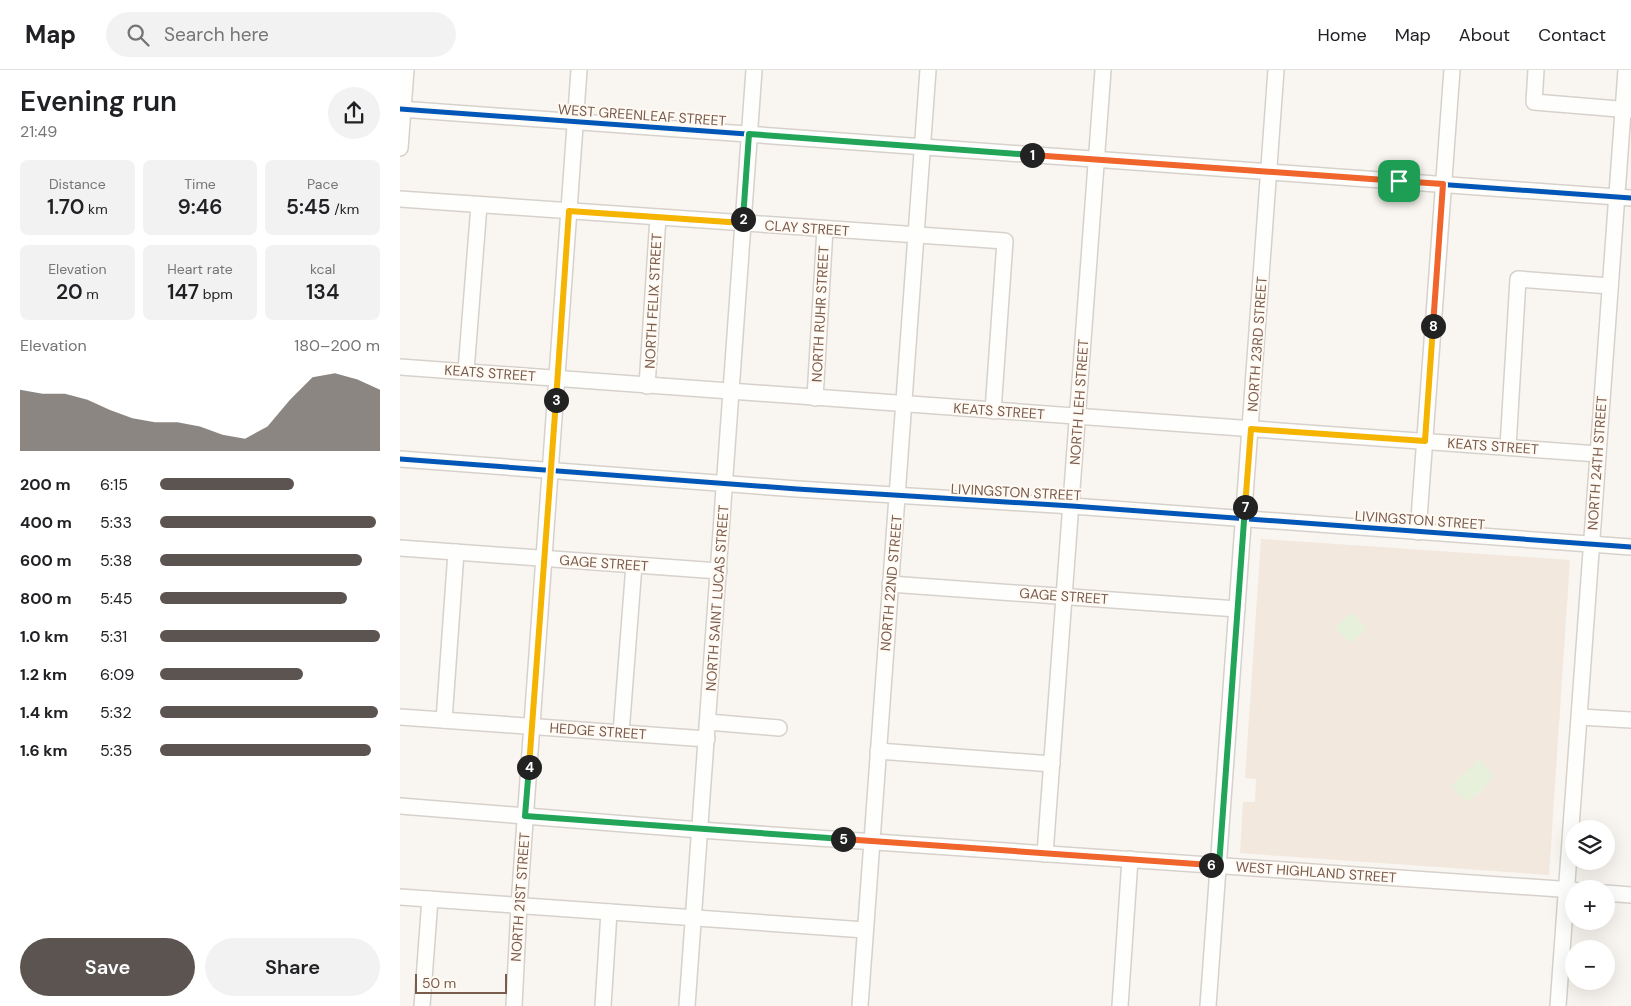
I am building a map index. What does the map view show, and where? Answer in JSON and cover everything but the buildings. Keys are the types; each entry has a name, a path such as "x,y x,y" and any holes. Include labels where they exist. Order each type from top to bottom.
{"street":[{"path":"400,148 401,109 406,70"},
{"name":"NORTH 21ST STREET","path":"514,1006 525,816 552,471 579,70"},
{"name":"NORTH SAINT LUCAS STREET","path":"686,1006 707,739 754,70"},
{"name":"NORTH 22ND STREET","path":"860,1006 928,70"},
{"name":"NORTH LEH STREET","path":"1045,854 1103,70"},
{"name":"NORTH 23RD STREET","path":"1208,1006 1276,70"},
{"path":"1418,532 1452,70"},
{"path":"1536,70 1534,102 1627,109"},
{"name":"NORTH 24TH STREET","path":"1572,880 1580,717 1610,286 1624,198 1627,109 1626,70"},
{"name":"WEST GREENLEAF STREET","path":"401,109 1624,198"},
{"name":"CLAY STREET","path":"400,199 824,230 1005,241 993,411"},
{"path":"466,371 479,205"},
{"name":"NORTH FELIX STREET","path":"648,386 658,217"},
{"name":"NORTH RUHR STREET","path":"815,398 824,230"},
{"path":"1508,447 1518,279 1610,286"},
{"name":"KEATS STREET","path":"400,368 466,371 903,405 1598,454"},
{"name":"LIVINGSTON STREET","path":"400,459 724,484 1072,506 1631,547"},
{"name":"GAGE STREET","path":"400,548 718,571"},
{"path":"444,720 456,552"},
{"path":"621,733 634,565"},
{"name":"GAGE STREET","path":"890,584 1237,609"},
{"path":"1580,717 1631,720"},
{"name":"HEDGE STREET","path":"400,718 707,739"},
{"path":"708,722 779,728"},
{"path":"878,752 1052,764"},
{"name":"WEST HIGHLAND STREET","path":"400,806 700,830 1565,890"},
{"path":"1120,1006 1130,859"},
{"path":"1615,894 1631,895"},
{"path":"400,897 865,930"},
{"path":"422,1006 430,899"},
{"path":"603,1006 609,912"},
{"name":"NORTH 24TH STREET","path":"1558,1006 1567,930"}],"shaded area":[{"path":"1261,539 1570,560 1549,875 1240,853 1243,802 1255,802 1256,779 1245,778"}],"green space":[{"path":"1352,612 1367,629 1350,643 1335,627"},
{"path":"1479,759 1494,775 1482,791 1465,801 1451,786"}],"cycle path":[{"path":"400,109 1631,198"},
{"path":"400,459 797,489 1072,506 1631,547"}],"route":[{"path":"749,134 1399,181 1443,184 1425,441 1251,429 1219,866 525,816 552,471 569,211 743,223 749,134"}]}
